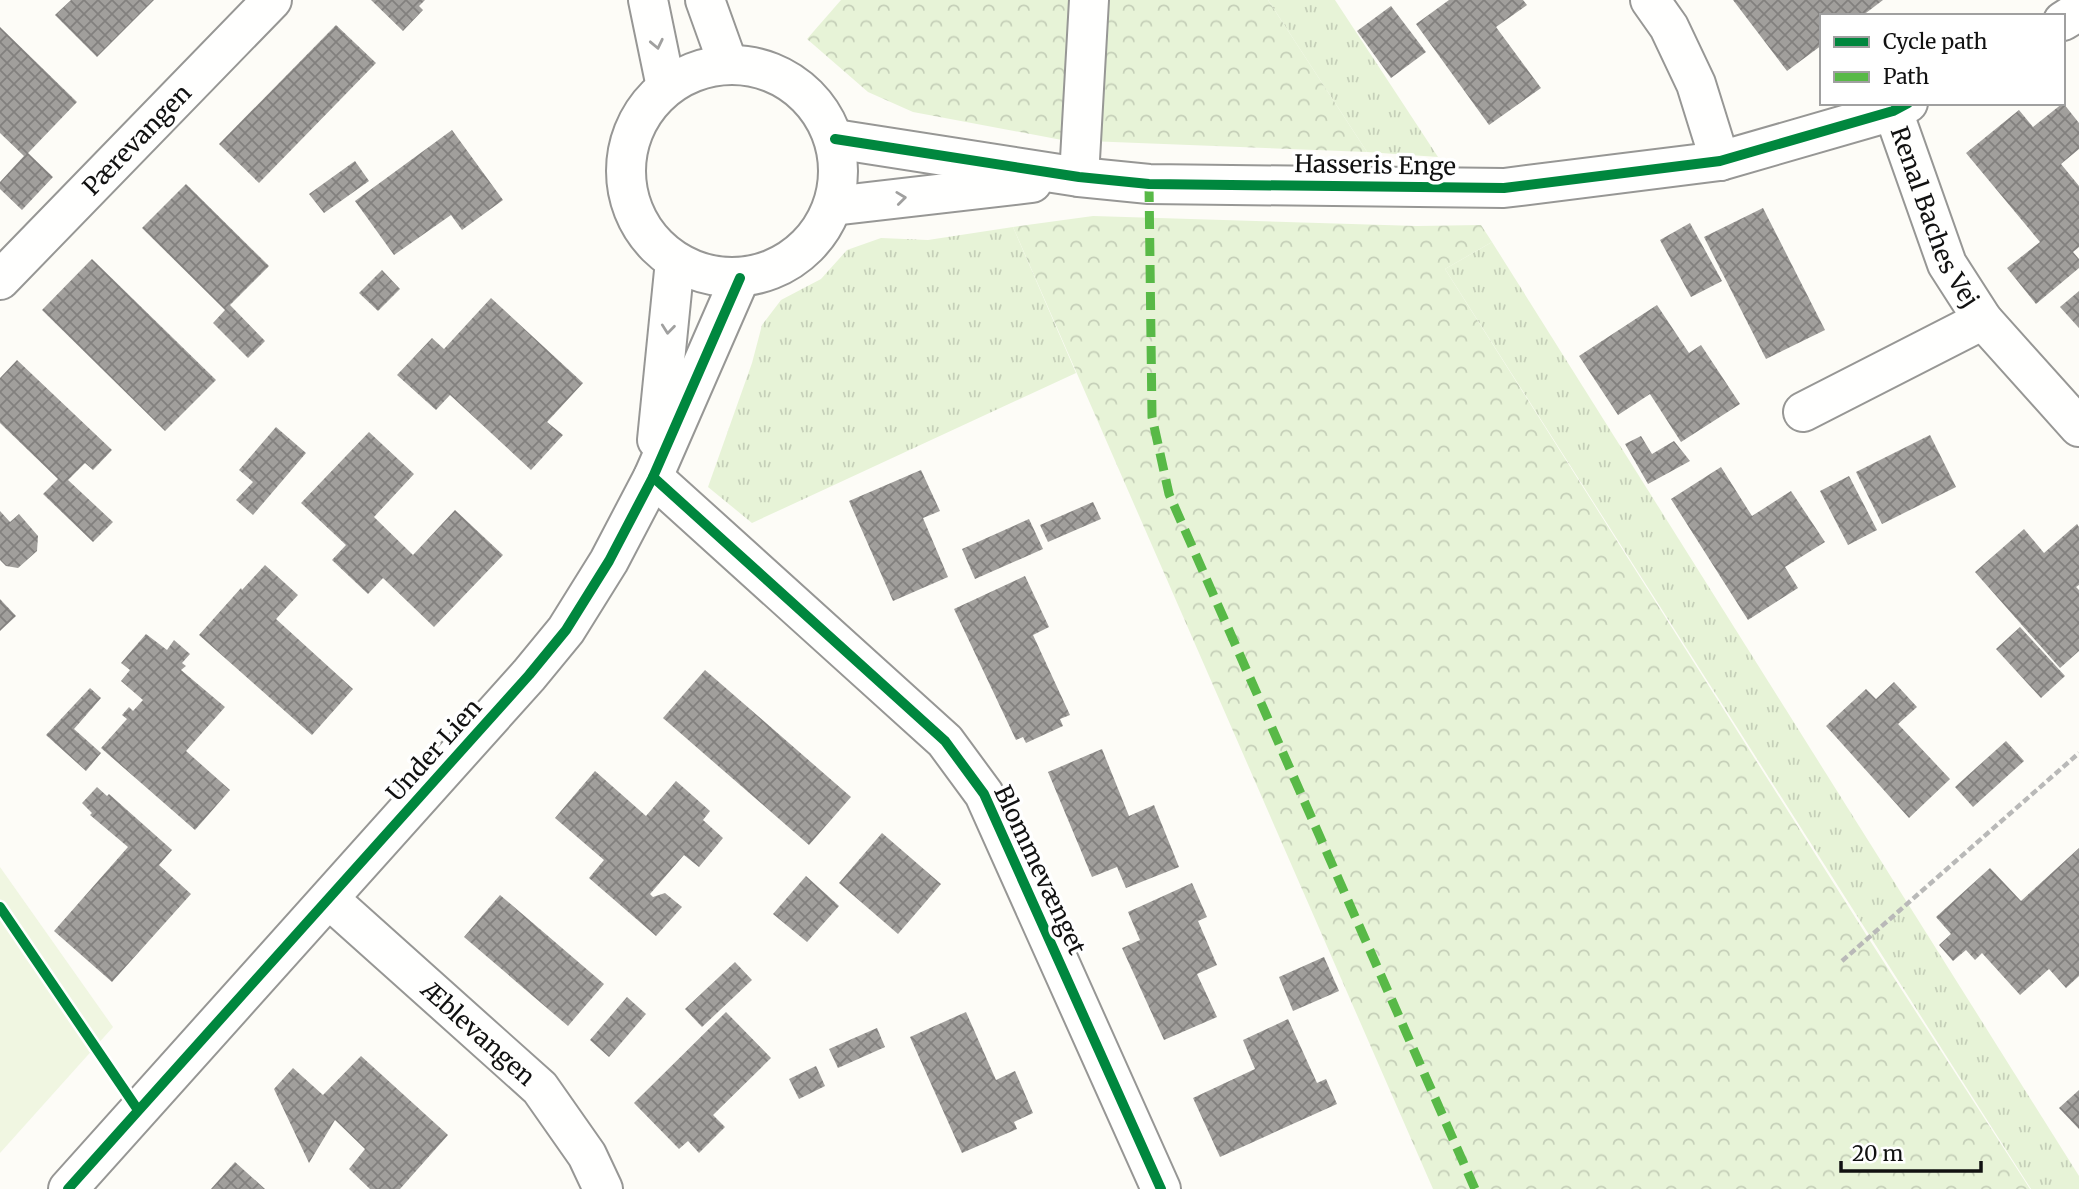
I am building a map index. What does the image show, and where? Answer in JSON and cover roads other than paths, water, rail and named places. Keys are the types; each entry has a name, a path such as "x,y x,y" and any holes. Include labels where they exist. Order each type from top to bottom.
{"street":[{"name":"Pærevangen","path":"0,280 272,0"},
{"path":"648,0 666,87"},
{"path":"705,0 728,64"},
{"path":"1079,177 1089,0"},
{"path":"1650,0 1669,27 1696,84 1720,161"},
{"path":"728,64 762,69 794,83 819,108 835,139 839,173 833,206 819,234 797,256 770,271 740,278 706,274 675,261 650,239 633,209 626,177 629,143 643,112 666,87 695,71 728,64"},
{"name":"Hasseris Enge","path":"835,139 1079,177 1149,184 1504,188 1720,161 1900,107"},
{"name":"Renal Baches Vej","path":"1900,107 1947,264 1983,320 2079,427"},
{"name":"Hasseris Enge","path":"833,206 1079,177"},
{"name":"Under Lien","path":"653,477 675,261"},
{"name":"Under Lien","path":"68,1189 566,630 609,561 653,477 740,278"},
{"name":"Renal Baches Vej","path":"1803,412 1983,320"},
{"name":"Blommevænget","path":"653,477 944,741 984,794 1161,1189"},
{"name":"Æblevangen","path":"329,899 540,1088 587,1155 603,1189"}]}
